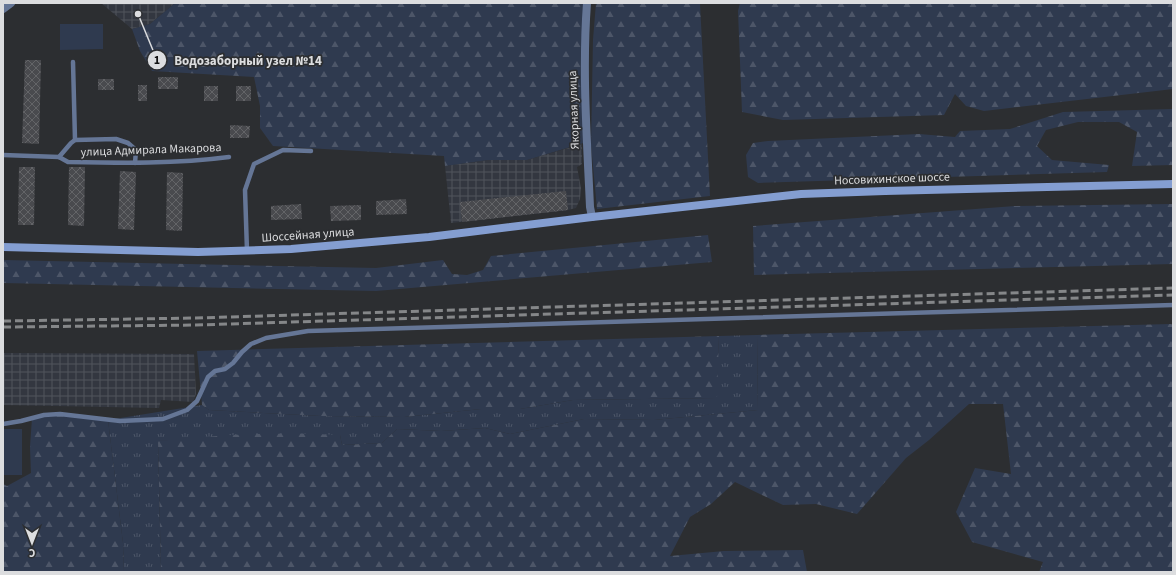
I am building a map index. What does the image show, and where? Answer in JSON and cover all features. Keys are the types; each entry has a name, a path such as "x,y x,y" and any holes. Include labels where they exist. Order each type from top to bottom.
{"main road":[{"name":"Носовихинское шоссе","path":"613,215 801,194 1173,184"},
{"name":"Шоссейная улица","path":"3,247 198,252 247,251 348,245 613,215"}],"street":[{"path":"3,9 11,3"},
{"name":"Якорная улица","path":"587,3 584,42 587,142 592,217"}],"lane":[{"path":"73,62 75,140"},
{"path":"59,157 75,140 116,139 128,143 136,150 136,163"},
{"path":"247,251 245,190 254,164 283,150 311,151"},
{"name":"улица Адмирала Макарова","path":"3,155 59,157 68,162 136,163 229,157"},
{"path":"3,424 44,415 60,414 120,421 163,419 187,410 197,401 208,377 215,371 225,369 233,363 251,344 266,338 308,331 1173,305"}],"shaded area":[{"path":"101,3 175,3 150,24 132,29"},
{"path":"582,144 582,164 577,167 581,188 580,199 576,208 451,223 445,166 488,160 527,160"},
{"path":"3,353 194,354 196,394 193,402 161,400 159,408 3,405"}],"green space":[{"path":"175,3 587,3 587,142 527,160 488,160 445,166 444,156 273,146 260,128 260,106 254,77 152,71 140,51 132,29 150,24"},
{"path":"596,3 700,4 710,196 597,209 591,145 593,40"},
{"path":"740,3 1173,3 1173,89 984,111 966,106 955,94 944,115 783,120 742,112 738,11"},
{"path":"60,24 103,24 103,49 60,50"},
{"path":"1173,109 1173,165 1132,166 1137,132 1119,122 1078,122 1046,130 1037,146 1052,160 1109,165 1107,172 758,183 748,177 746,155 753,143 919,134 955,137 960,131 1010,129 1063,112"},
{"path":"1173,204 1173,264 754,275 753,226 1015,206"},
{"path":"708,235 712,262 376,291 3,283 3,260 376,268 443,260 452,274 467,275 483,270 491,256"},
{"path":"1173,325 1173,572 1039,572 1043,562 972,542 956,512 975,468 1011,474 1003,404 969,404 929,440 906,458 857,514 816,504 783,505 735,482 711,504 690,517 670,556 724,551 803,550 807,572 161,572 158,441 226,435 294,433 340,435 342,445 382,443 397,429 441,431 485,428 510,434 584,419 654,420 758,410 757,335"},
{"path":"757,335 758,410 654,420 584,419 510,434 485,428 441,431 397,429 382,443 342,445 340,435 158,441 161,572 124,572 123,543 108,420 202,405 209,410 321,416 404,417 481,409 520,409 573,400 716,398 719,336"},
{"path":"719,336 717,398 573,400 520,409 481,409 404,417 321,416 209,410 202,405 197,351"},
{"path":"68,415 108,420 123,543 124,572 3,572 3,484 7,486 31,473 30,447 32,418"},
{"path":"3,429 22,429 22,475 3,475"}],"building":[{"path":"25,60 41,60 39,144 22,143"},
{"path":"158,77 178,77 178,89 158,89"},
{"path":"98,79 114,79 114,90 98,90"},
{"path":"138,85 147,85 147,101 138,101"},
{"path":"204,86 218,86 218,101 204,101"},
{"path":"236,86 251,86 251,101 236,101"},
{"path":"230,125 250,126 249,138 230,138"},
{"path":"19,167 35,167 34,225 18,225"},
{"path":"69,167 85,167 84,226 68,225"},
{"path":"120,171 136,172 134,230 118,229"},
{"path":"167,172 183,173 182,231 166,230"},
{"path":"566,191 568,210 462,222 460,202"},
{"path":"406,199 407,214 376,215 376,201"},
{"path":"301,204 302,219 271,220 271,206"},
{"path":"361,205 361,220 331,221 330,206"}],"railway":[{"path":"3,321 196,318 1173,288"},
{"path":"3,327 196,325 1173,295"}],"place":[{"name":"Водозаборный узел №14","path":"138,14"}]}
